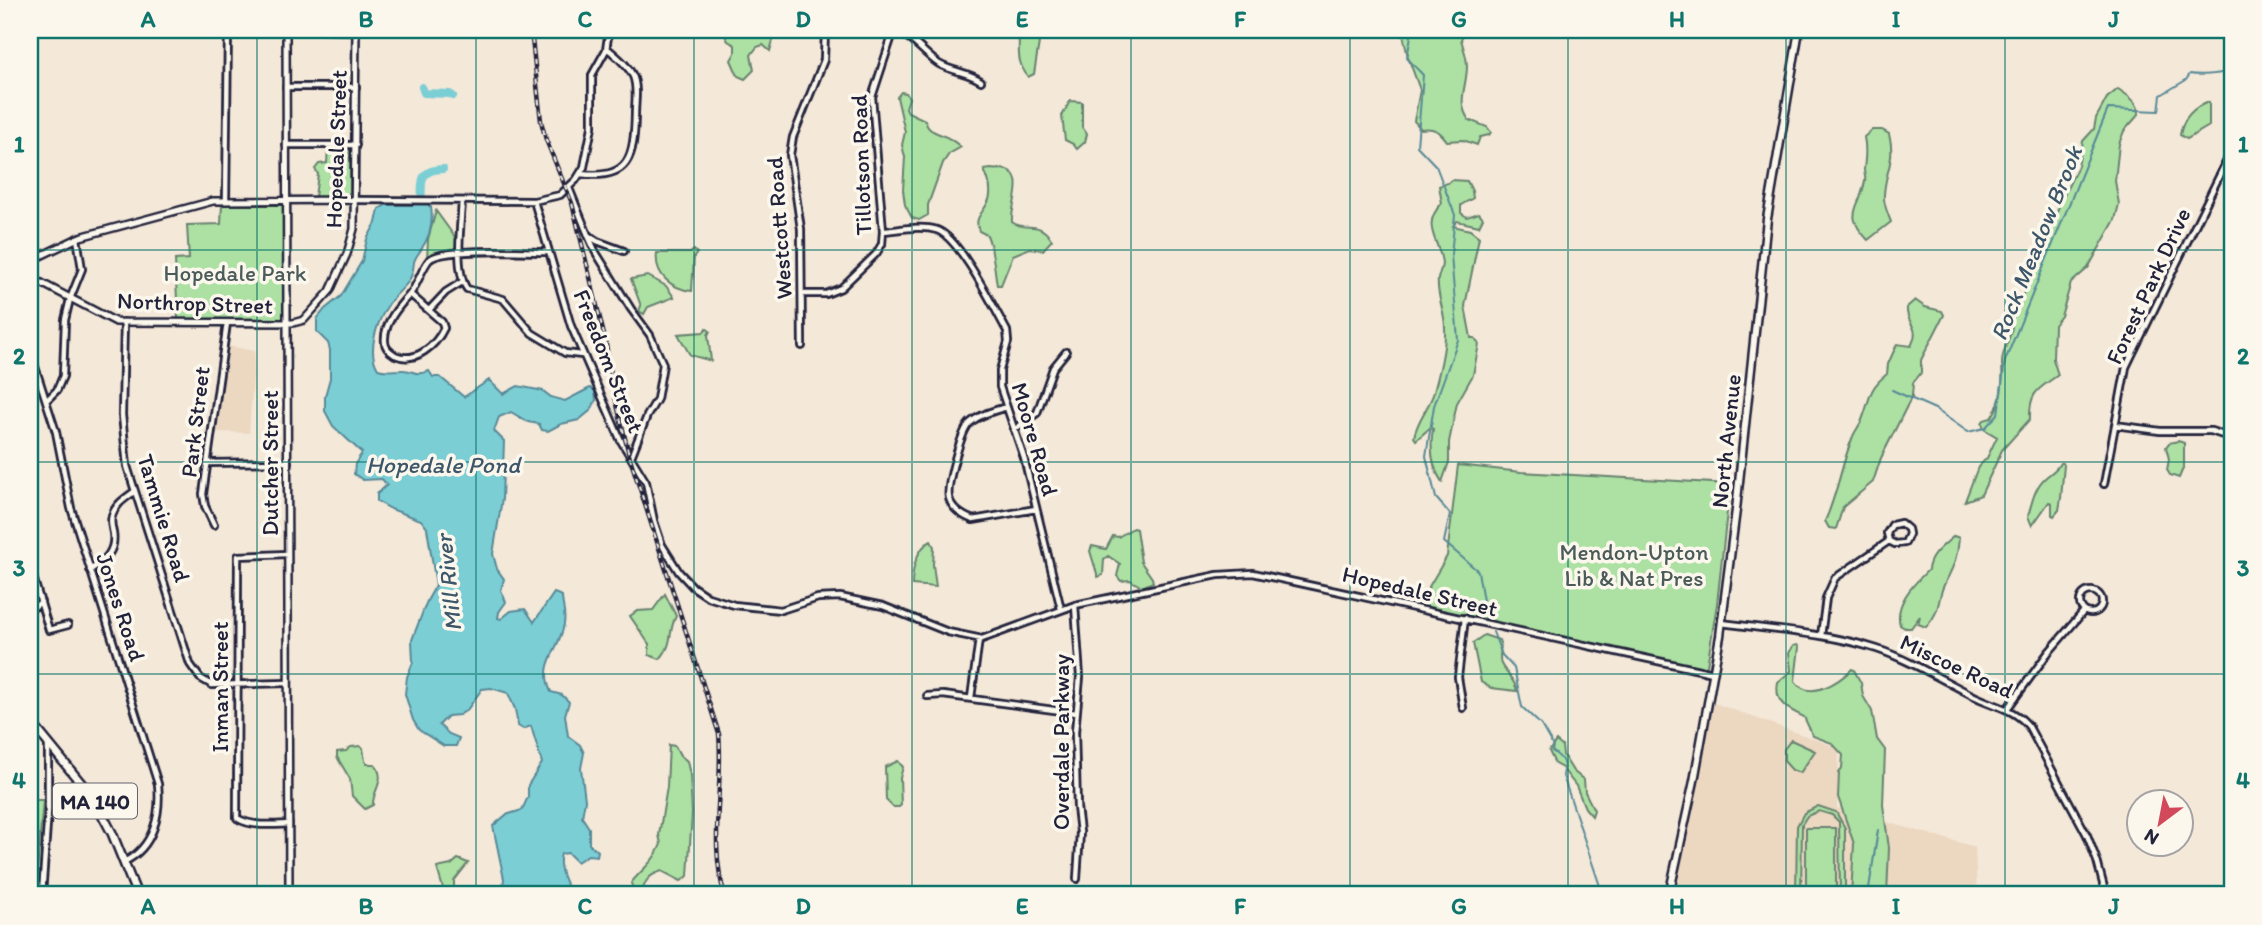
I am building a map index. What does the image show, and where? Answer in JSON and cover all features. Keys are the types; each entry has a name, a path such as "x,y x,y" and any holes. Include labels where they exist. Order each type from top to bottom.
{"main road":[{"name":"North Avenue","path":"1669,895 1694,781 1722,623 1767,219 1799,30"},
{"name":"MA 140","path":"30,721 98,805 137,895"}],"street":[{"path":"226,201 228,30 266,30"},
{"name":"Dutcher Street","path":"286,30 289,895"},
{"path":"320,30 356,30"},
{"name":"Hopedale Street","path":"285,323 304,320 334,286 352,237 355,200 356,30"},
{"path":"30,261 77,238 200,204 286,200 534,201 554,197 569,188 581,174 586,159 592,127 592,75 607,48 609,30"},
{"name":"Westcott Road","path":"802,346 802,229 790,164 791,144 824,60 825,30"},
{"path":"894,30 907,36 941,65 981,81"},
{"name":"Tillotson Road","path":"803,294 826,294 841,288 876,254 882,244 872,97 894,30"},
{"path":"581,174 608,176 624,163 632,151 635,80 607,48"},
{"path":"286,87 356,87"},
{"path":"286,145 356,145"},
{"name":"Forest Park Drive","path":"2104,484 2126,367 2232,150"},
{"path":"569,188 595,251 650,335 663,364 657,399 647,416 631,457"},
{"path":"462,201 462,282 470,291 503,299 532,333 565,353 583,355"},
{"name":"Freedom Street","path":"534,201 571,326 621,441 646,482 656,529 668,556 692,587 708,597 734,605 781,610 794,608 818,598 840,597 883,606 947,632 979,639"},
{"name":"Moore Road","path":"883,231 933,229 944,233 955,244 1007,331 1008,342 999,376 1006,407 1024,458 1061,609"},
{"path":"588,234 597,241 624,251"},
{"path":"46,401 57,390 63,376 65,320 82,269 77,238"},
{"path":"410,294 445,326 436,342 423,352 413,356 398,356 389,350 385,343 386,331 429,260 442,254 461,252 549,252"},
{"name":"Northrop Street","path":"30,277 108,319 124,322 285,323"},
{"path":"429,310 446,292 462,282"},
{"name":"Tammie Road","path":"124,322 123,432 127,466 193,668 201,679 210,684 288,683"},
{"name":"Park Street","path":"214,524 203,500 227,323"},
{"name":"Jones Road","path":"30,351 32,367 46,401 60,450 71,508 158,784 159,805 153,831 139,852 124,862"},
{"path":"1014,430 1037,414 1051,373 1066,352"},
{"path":"1006,407 981,416 966,427 948,497 956,509 973,520 1036,509"},
{"path":"2115,425 2160,432 2214,432 2232,438"},
{"path":"208,463 288,463"},
{"path":"90,569 110,554 114,539 111,523 113,513 119,504 135,491"},
{"path":"1901,523 1908,529 1905,543 1900,545 1889,541 1887,533 1892,525 1901,523"},
{"path":"1821,636 1826,598 1835,579 1889,541"},
{"name":"Inman Street","path":"287,554 238,556 237,818 258,823 289,824"},
{"path":"30,567 49,630 68,625"},
{"name":"Hopedale Street","path":"1075,605 1218,575 1253,573 1714,673"},
{"path":"2090,591 2100,595 2103,603 2100,610 2094,613 2084,611 2080,601 2083,594 2090,591"},
{"path":"30,610 41,602"},
{"path":"971,698 979,639 989,638 1009,628 1075,605"},
{"name":"Overdale Parkway","path":"1075,605 1080,677 1076,713 1080,832 1077,879"},
{"path":"2007,710 2055,644 2084,611"},
{"path":"1463,708 1458,677 1465,618"},
{"name":"Miscoe Road","path":"1722,623 1858,643 1892,655 1984,701 2021,716 2093,849 2106,895"},
{"path":"927,696 971,698 1076,713"},
{"path":"42,895 48,810 48,743"},
{"path":"48,766 61,757"}],"shaded area":[{"path":"228,346 255,351 249,433 217,432"},
{"path":"1714,703 1839,748 1837,808 1975,847 1977,895 1674,895"}],"green space":[{"path":"722,30 780,30 774,37 770,51 763,45 757,47 751,55 754,70 745,79 738,76 731,60 735,45 728,41"},
{"path":"1018,30 1041,30 1034,74 1028,77 1019,59"},
{"path":"1402,30 1465,30 1461,39 1467,66 1463,107 1469,120 1487,127 1491,132 1480,137 1477,145 1463,140 1447,141 1436,130 1421,129 1414,121 1420,90"},
{"path":"2118,89 2135,102 2139,114 2124,131 2119,144 2115,181 2119,204 2115,220 2088,268 2071,283 2061,316 2054,325 2053,359 2058,375 2033,396 2030,419 2002,450 1981,495 1965,501 1978,467 1987,458 1997,437 1984,429 1982,423 1991,418 2000,398 2003,357 2012,320 2031,269 2045,248 2060,203 2078,166 2083,141 2094,129 2096,118 2107,98"},
{"path":"901,92 906,93 909,98 906,108 908,112 925,120 934,132 961,147 949,154 943,163 928,205 928,215 919,220 912,218 905,205 905,157 902,145 905,132 897,97"},
{"path":"1070,101 1082,102 1082,127 1087,134 1085,142 1077,149 1065,140 1062,116"},
{"path":"2209,102 2209,126 2187,139 2180,135 2190,114"},
{"path":"1872,130 1882,130 1889,134 1891,143 1884,198 1891,222 1868,240 1860,231 1854,217 1865,179 1864,137"},
{"path":"328,147 350,148 350,192 346,197 333,197 331,186 331,197 315,197 318,174 315,169 319,164 327,163"},
{"path":"984,170 1010,171 1015,176 1017,183 1012,222 1042,229 1052,240 1043,250 1030,248 1013,255 1001,285 997,285 987,235 979,231 977,223 990,196"},
{"path":"1451,180 1467,181 1472,191 1473,198 1461,205 1461,213 1467,217 1479,213 1483,218 1479,226 1457,221 1453,226 1470,230 1479,237 1465,306 1471,338 1475,338 1479,344 1473,375 1457,403 1449,442 1449,462 1442,482 1432,456 1433,429 1430,428 1416,440 1414,437 1434,392 1443,352 1445,322 1438,285 1442,263 1433,233 1432,219 1442,203 1439,186"},
{"name":"Hopedale Park","path":"222,205 283,205 283,320 178,320 175,260 189,259 187,225 221,224"},
{"path":"436,211 457,240 456,247 427,259 428,239"},
{"path":"694,250 697,253 694,257 692,291 671,284 658,268 657,253 690,253"},
{"path":"648,276 666,286 674,297 648,307 644,314 639,311 641,306 631,279"},
{"path":"1915,300 1925,307 1942,311 1944,315 1921,360 1921,373 1913,383 1912,396 1881,458 1873,482 1843,507 1836,529 1829,528 1825,521 1848,449 1870,395 1887,374 1888,364 1897,344 1911,346 1914,339 1914,329 1908,318 1907,307"},
{"path":"706,328 710,331 708,335 711,361 690,355 678,334 704,332"},
{"path":"2169,443 2184,443 2184,466 2179,478 2170,475 2167,470 2169,459 2166,447"},
{"path":"2060,463 2064,465 2059,510 2052,515 2052,503 2049,502 2032,526 2028,516 2036,492"},
{"name":"Mendon-Upton Lib & Nat Pres","path":"1458,465 1521,472 1730,484 1717,604 1707,666 1702,669 1417,607 1447,556"},
{"path":"1133,528 1136,529 1141,562 1153,582 1142,587 1130,580 1121,581 1117,576 1120,564 1108,556 1104,559 1103,575 1098,577 1090,551 1092,546 1106,549 1113,536 1118,537"},
{"path":"1954,536 1959,538 1957,555 1943,587 1935,615 1926,627 1918,624 1920,616 1911,628 1905,628 1900,625 1899,617 1903,602 1911,588 1928,570 1934,555"},
{"path":"931,541 934,547 936,587 912,585 918,554"},
{"path":"665,594 676,616 668,647 660,659 649,655 649,644 630,616 637,611 653,610"},
{"path":"1484,635 1499,640 1501,664 1517,691 1491,688 1481,682 1473,643"},
{"path":"1793,646 1799,647 1795,681 1801,687 1808,690 1824,688 1852,669 1861,683 1863,696 1872,711 1877,739 1885,750 1883,805 1889,848 1887,895 1851,895 1854,844 1838,797 1843,755 1832,743 1813,736 1804,717 1787,708 1778,695 1778,682 1791,671 1789,653"},
{"path":"1791,740 1815,751 1800,773 1792,770 1784,761 1784,749"},
{"path":"1556,741 1562,746 1563,755 1573,771 1584,780 1585,792 1594,810 1592,816 1585,808 1576,786 1562,768 1555,764 1549,751"},
{"path":"669,745 675,746 687,761 690,775 692,813 688,876 681,881 662,871 651,876 642,893 635,895 631,883 652,860 661,844 659,835 667,787"},
{"path":"360,746 367,764 374,764 380,775 373,805 365,809 352,796 350,779 337,757 337,752"},
{"path":"898,761 903,767 900,778 901,805 893,807 886,800 885,767"},
{"path":"30,800 43,800 35,895 30,895"},
{"path":"1818,806 1836,812 1845,828 1845,895 1840,895 1839,822 1832,815 1819,811 1807,816 1802,824 1801,895 1796,895 1797,826 1804,813"},
{"path":"1806,828 1836,828 1836,895 1806,895"},
{"path":"458,859 468,863 454,881 454,895 445,895 437,868 451,865"}],"water":[{"name":"Hopedale Pond","path":"415,198 429,198 431,228 415,260 410,279 381,317 373,344 378,369 420,373 429,371 433,377 440,377 464,397 489,380 503,394 518,386 543,391 551,397 565,401 590,388 595,391 596,400 591,410 579,420 561,424 548,431 542,430 539,424 528,422 511,412 499,417 494,431 504,441 502,499 493,554 497,569 504,579 501,590 506,602 498,618 501,619 511,611 525,609 534,622 554,593 562,596 564,624 548,665 548,682 551,692 562,695 569,702 565,715 568,736 580,745 584,753 581,768 585,800 582,817 589,828 589,844 598,851 597,856 588,855 577,862 568,853 561,854 563,876 575,895 502,895 504,879 493,826 506,815 522,810 528,797 528,785 542,763 531,726 523,729 518,726 508,693 491,688 482,689 467,710 459,715 448,716 439,725 459,738 456,746 444,746 419,730 405,694 407,677 413,662 412,640 436,585 427,528 421,520 377,501 377,494 387,485 382,479 363,480 354,474 355,464 362,453 333,426 325,411 325,396 330,378 330,350 328,343 317,332 317,319 341,296 362,261 379,209 386,205 413,205"}],"waterway":[{"path":"1412,30 1407,58 1423,75 1417,146 1436,166 1455,215 1451,255 1458,340 1434,406 1426,456 1436,498 1450,514 1444,542 1478,571 1486,619"},
{"name":"Rock Meadow Brook","path":"1892,390 1935,409 1968,432 1985,428 1998,414 2005,361 2108,109 2159,111 2161,95 2186,80 2190,74 2223,73 2232,70"},
{"name":"Mill River","path":"422,87 424,93 453,96"},
{"name":"Mill River","path":"421,208 424,176 434,170 443,169"},
{"path":"1493,632 1502,655 1514,668 1522,707 1541,725 1553,746 1552,751 1562,761 1563,776 1603,895"},
{"path":"1868,895 1878,830"}],"railway":[{"path":"531,30 541,121 572,203 605,339 629,455 719,734 717,836 720,876 725,895"}]}
